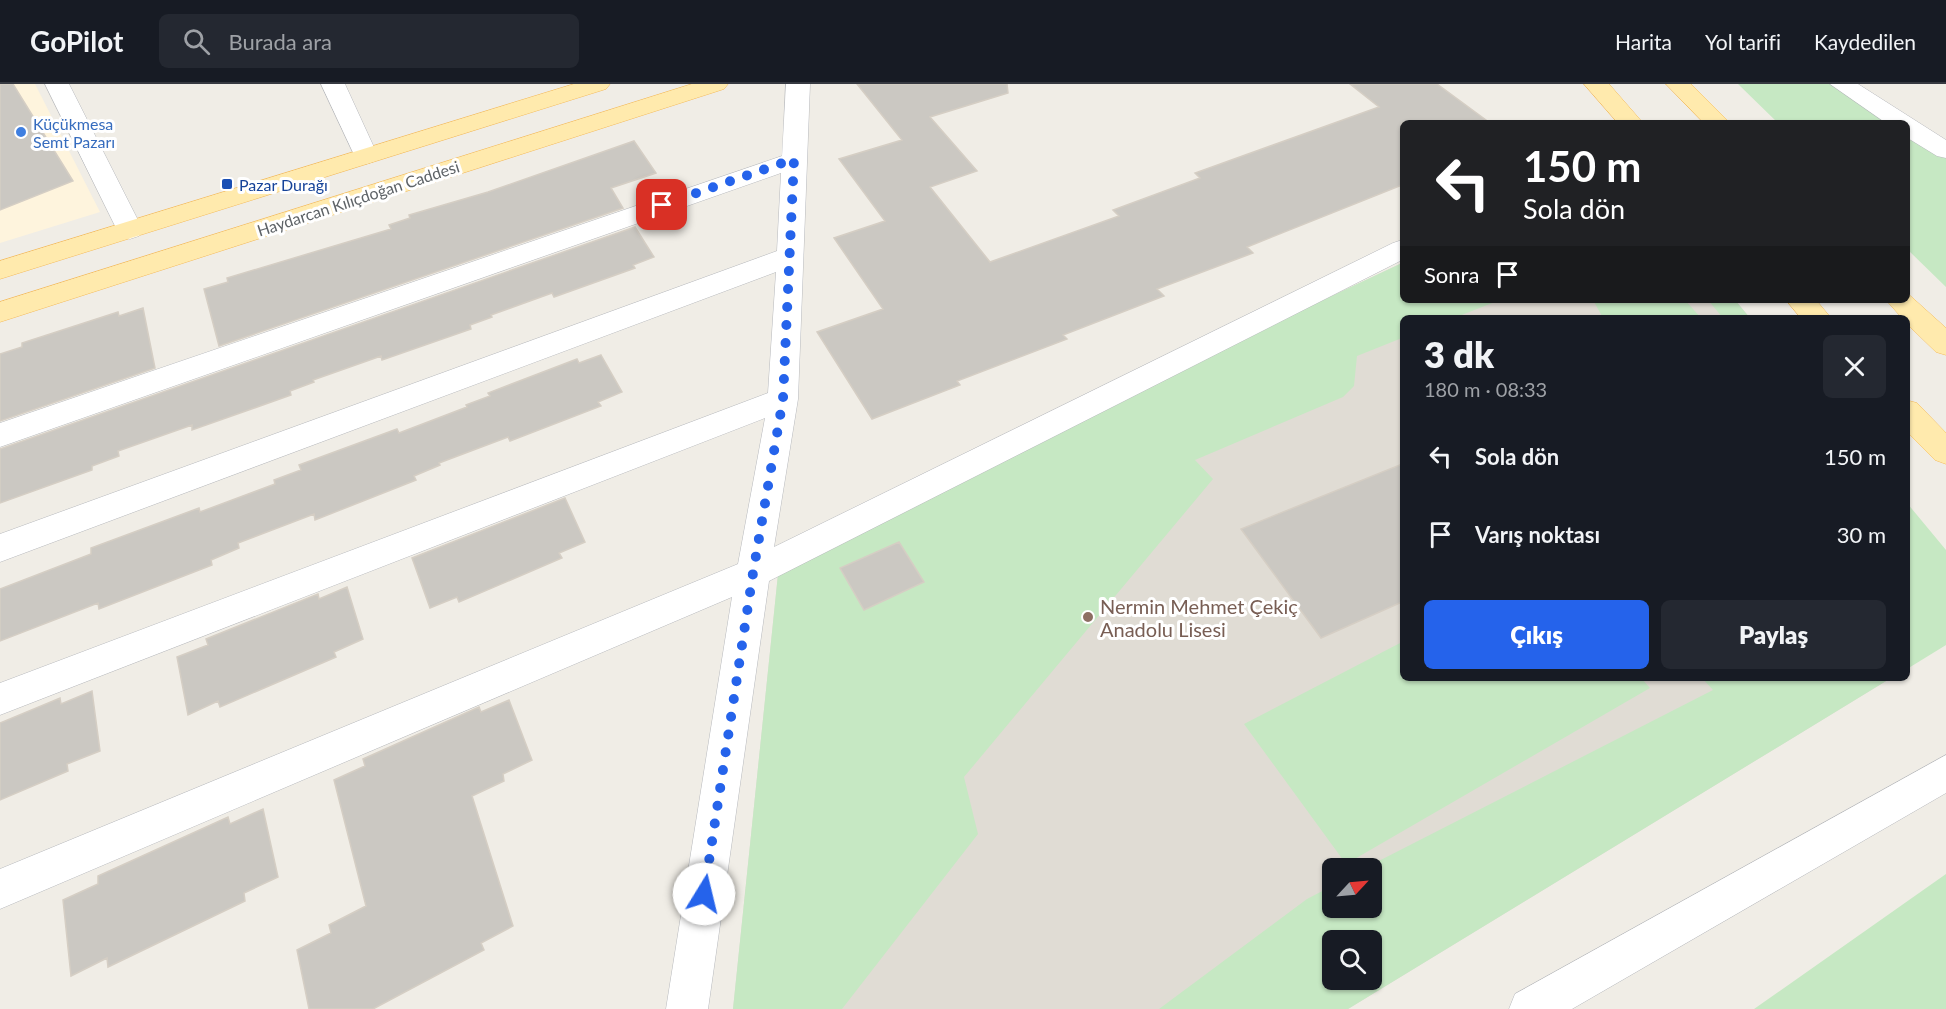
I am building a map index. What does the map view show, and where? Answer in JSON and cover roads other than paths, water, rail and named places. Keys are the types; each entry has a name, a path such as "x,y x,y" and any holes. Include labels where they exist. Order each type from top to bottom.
{"main road":[{"name":"Haydarcan Kılıçdoğan Caddesi","path":"0,270 598,84"},
{"name":"Haydarcan Kılıçdoğan Caddesi","path":"0,312 716,84"},
{"path":"1596,84 1628,120"},
{"path":"1678,84 1715,120"},
{"path":"1803,303 1814,315"},
{"path":"1903,303 1946,345"},
{"path":"1910,415 1946,453"}],"street":[{"path":"57,84 130,230"},
{"path":"333,84 366,156"},
{"path":"687,1009 753,573 783,399 798,84"},
{"path":"1842,84 1897,120"},
{"path":"1910,128 1946,151"},
{"path":"0,435 794,159"},
{"path":"0,889 753,573 1400,250"},
{"path":"0,548 788,257"},
{"path":"0,699 783,399"},
{"path":"1530,1009 1946,773"}],"place":[{"name":"Küçükmesa Semt Pazarı","path":"21,132"},
{"name":"Pazar Durağı","path":"227,184"},
{"name":"Nermin Mehmet Çekiç Anadolu Lisesi","path":"1088,617"}]}
